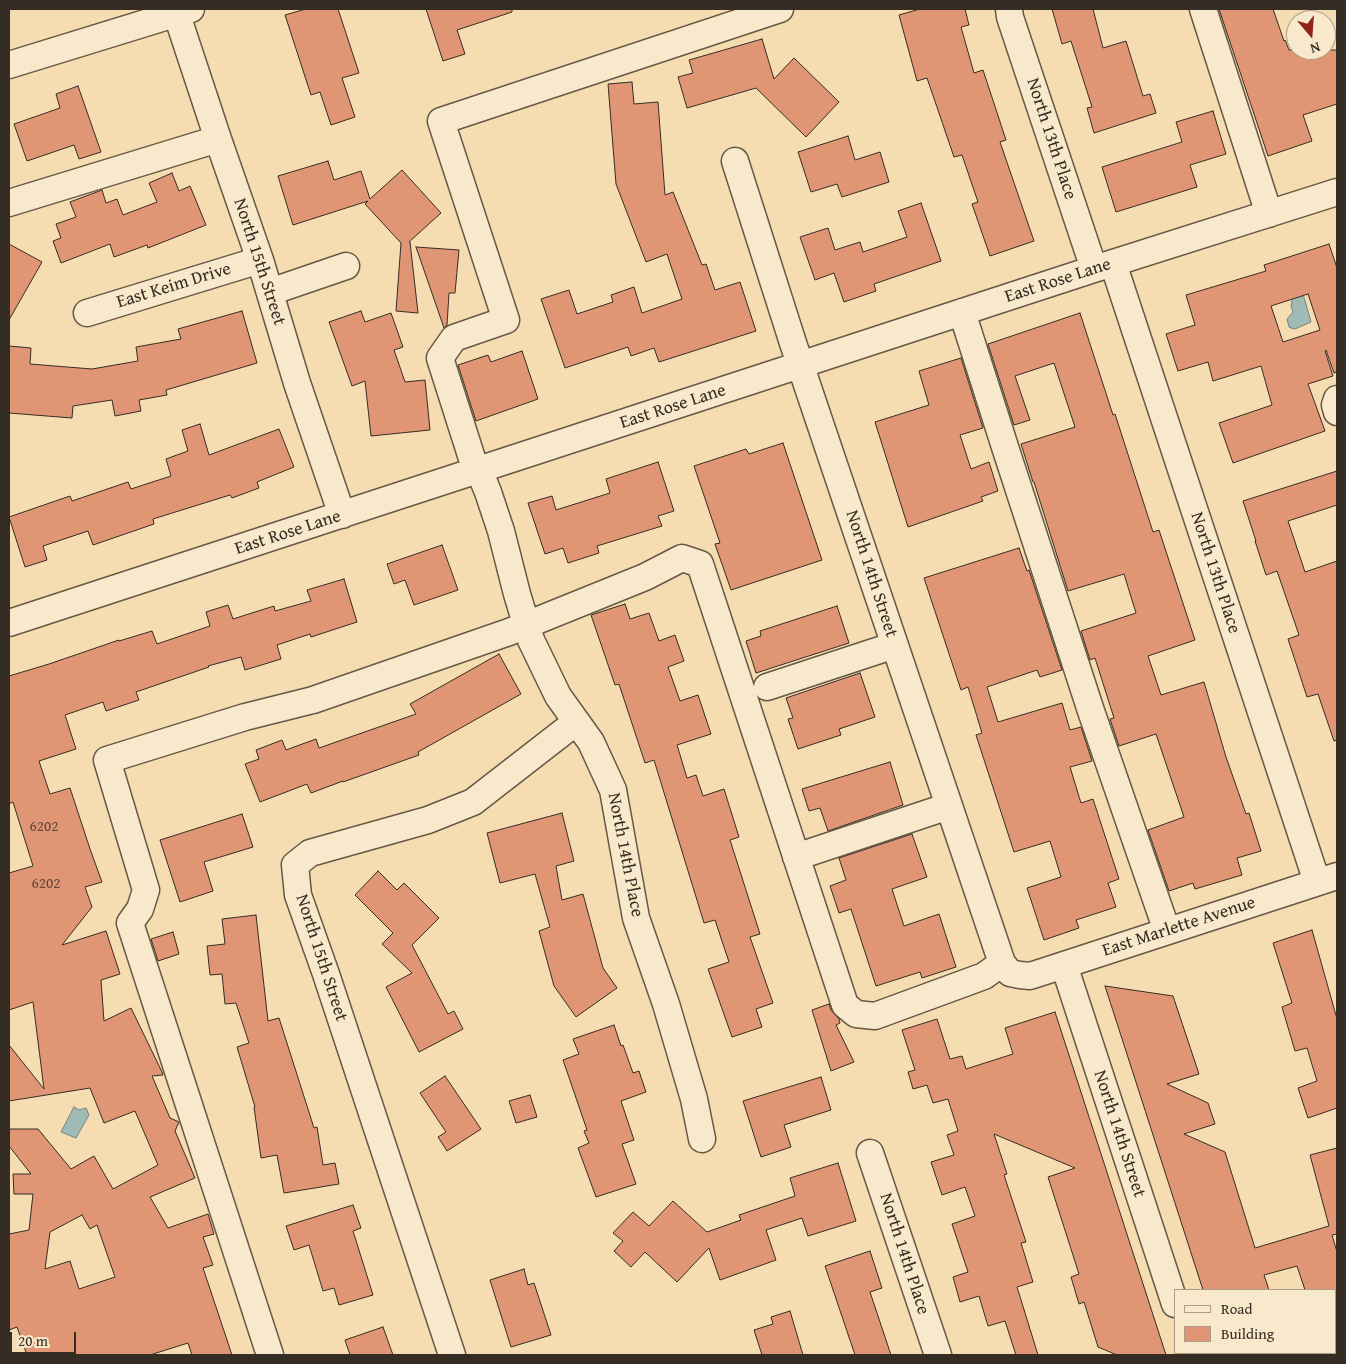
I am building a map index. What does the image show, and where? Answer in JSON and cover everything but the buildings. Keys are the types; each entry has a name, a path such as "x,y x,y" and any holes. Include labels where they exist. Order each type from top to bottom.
{"street":[{"name":"North 14th Place","path":"702,1139 694,1099 636,918 613,790 591,742 558,696 532,640 488,492 477,470 440,358 454,338 506,320 441,120 780,9"},
{"name":"North 13th Place","path":"1009,9 1327,879"},
{"path":"1203,9 1270,214"},
{"path":"9,65 181,10"},
{"name":"North 15th Street","path":"181,10 218,138 260,260 297,383 342,515"},
{"path":"9,204 218,138"},
{"name":"North 14th Street","path":"736,161 801,365 949,806 1011,969"},
{"name":"East Rose Lane","path":"9,624 1103,266 1337,192"},
{"name":"East Keim Drive","path":"87,313 260,260"},
{"path":"270,292 346,266"},
{"path":"962,312 1004,447 1088,701 1167,931"},
{"path":"1337,399 1335,405 1337,412"},
{"path":"270,1355 130,923 140,910 146,890 107,760 245,718 313,700 509,632 645,577 682,558 700,564 845,1005 856,1014 875,1016 984,976 1011,969"},
{"path":"767,687 895,645"},
{"name":"North 15th Street","path":"452,1355 298,895 295,866 310,853 428,820 473,802 576,722"},
{"path":"796,857 949,806"},
{"name":"East Marlette Avenue","path":"1011,969 1030,976 1327,879"},
{"name":"North 14th Street","path":"1064,965 1174,1301"},
{"name":"North 14th Place","path":"870,1153 938,1355"}],"water":[{"path":"1303,294 1311,322 1295,329 1291,328 1287,319 1293,312 1291,297"},
{"path":"74,1107 79,1110 86,1108 89,1115 76,1138 61,1132"}]}
